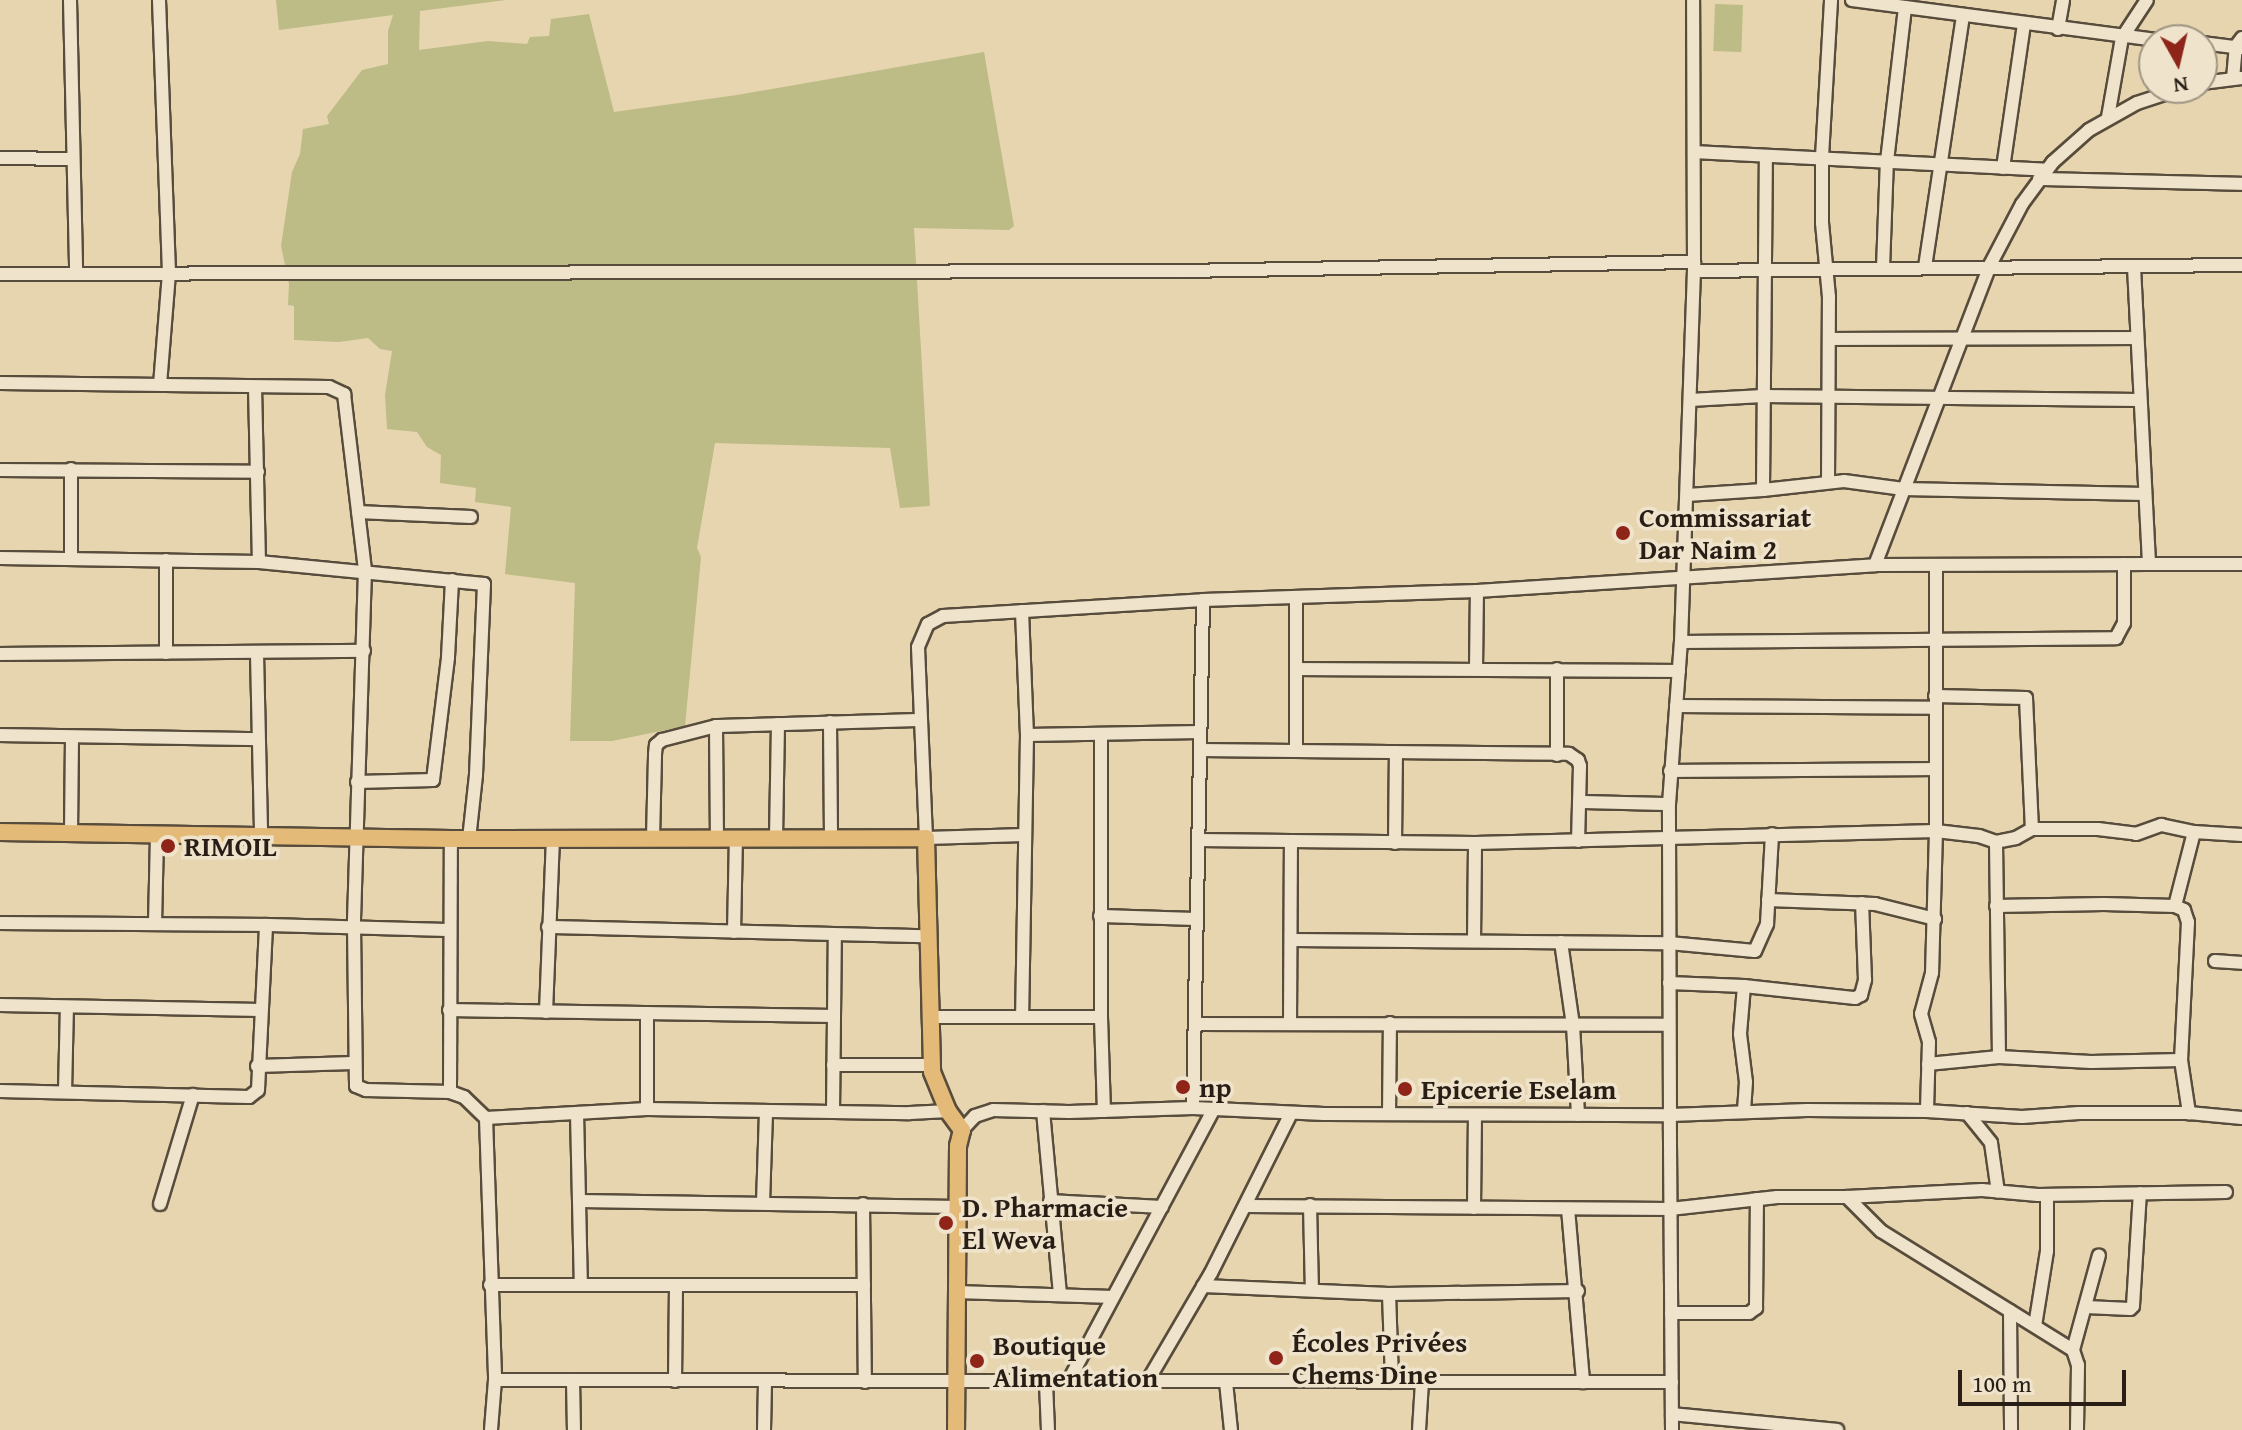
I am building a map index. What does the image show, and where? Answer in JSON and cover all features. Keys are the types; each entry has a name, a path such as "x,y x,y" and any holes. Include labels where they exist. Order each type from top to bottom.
{"main road":[{"path":"0,832 451,839 926,838 933,1079 948,1111 962,1130 958,1146 956,1430"}],"street":[{"path":"70,0 76,274"},
{"path":"159,0 169,273 160,385"},
{"path":"1672,1430 1669,804 1681,642 1694,266 1693,0"},
{"path":"1828,482 1829,339 1822,157 1831,0"},
{"path":"1852,0 1911,5 2138,39"},
{"path":"2058,29 2063,0"},
{"path":"2108,117 2122,38 2147,0"},
{"path":"1883,268 1887,161 1911,5"},
{"path":"1925,267 1963,15"},
{"path":"2003,168 2024,24"},
{"path":"2218,43 2240,44 2238,79 2218,81"},
{"path":"1875,565 1990,265 2043,174 2069,146 2108,117 2142,104"},
{"path":"1694,152 1822,157 2003,168 2043,174 2242,184"},
{"path":"1763,490 1766,156"},
{"path":"0,158 73,159"},
{"path":"0,274 1182,271 1694,266 1764,270 1990,265 2242,265"},
{"path":"2134,267 2149,564"},
{"path":"1829,339 2136,338"},
{"path":"0,383 329,387 344,394 365,570 354,925 353,1063 356,1086 366,1090 450,1092 464,1097 486,1118 495,1380 491,1430"},
{"path":"255,387 259,562"},
{"path":"1690,400 1763,396 2139,400"},
{"path":"71,469 71,559"},
{"path":"0,470 258,472"},
{"path":"1687,495 1828,482 1903,489 2145,494"},
{"path":"358,512 471,517"},
{"path":"0,558 259,562 479,583 486,589 476,775 469,839"},
{"path":"166,560 166,653"},
{"path":"1681,642 2116,638 2124,623 2124,564"},
{"path":"1024,835 926,838 918,647 928,624 943,616 1203,600 1477,591 1875,565 2242,564"},
{"path":"1927,1111 1929,1042 1921,1014 1932,973 1935,919 1936,567"},
{"path":"357,782 433,780 448,657 452,580"},
{"path":"1476,669 1477,591"},
{"path":"1296,597 1296,751"},
{"path":"1193,1108 1203,600"},
{"path":"1022,611 1027,735 1022,1017"},
{"path":"0,654 364,651"},
{"path":"257,654 261,836"},
{"path":"1296,669 1679,671"},
{"path":"1557,669 1557,755"},
{"path":"1676,706 2026,698 2032,829"},
{"path":"653,838 656,745 673,736 716,726 920,720"},
{"path":"830,722 831,838"},
{"path":"776,838 778,724"},
{"path":"716,726 717,838"},
{"path":"1027,735 1200,732"},
{"path":"1101,734 1100,916 1104,1111"},
{"path":"0,735 257,739"},
{"path":"71,833 72,737"},
{"path":"1200,750 1569,754 1578,760 1578,841"},
{"path":"1395,843 1396,752"},
{"path":"1670,771 1935,769"},
{"path":"1579,802 1669,804"},
{"path":"1198,840 1475,843 1936,831 1979,836 1996,842 2016,838 2032,829 2098,829 2136,834 2161,825 2194,832 2242,835"},
{"path":"2175,906 2194,832"},
{"path":"1293,940 1669,943 1755,951 1767,924 1772,834"},
{"path":"155,924 157,835"},
{"path":"734,932 736,838"},
{"path":"450,1092 451,839"},
{"path":"546,1012 553,839"},
{"path":"1290,1023 1293,940 1291,842"},
{"path":"1996,842 1999,1057"},
{"path":"1474,941 1475,843"},
{"path":"1768,900 1862,903 1935,919"},
{"path":"1669,983 1744,986 1855,998 1861,995 1865,980 1862,903"},
{"path":"1996,906 2175,906 2184,910 2188,922 2181,1060 2189,1113"},
{"path":"1100,916 1197,919"},
{"path":"0,923 354,925 450,930"},
{"path":"0,1091 255,1094 266,925"},
{"path":"548,927 929,936"},
{"path":"833,1112 835,935"},
{"path":"1561,942 1573,1025 1578,1115"},
{"path":"2215,961 2242,963"},
{"path":"1744,986 1740,1034 1746,1082 1744,1112"},
{"path":"0,1005 261,1010"},
{"path":"65,1092 67,1007"},
{"path":"449,1010 834,1016"},
{"path":"647,1013 647,1109"},
{"path":"931,1017 1101,1017"},
{"path":"1389,1114 1390,1023"},
{"path":"1195,1024 1669,1025"},
{"path":"1928,1064 1999,1057 2107,1063 2181,1060"},
{"path":"257,1066 353,1063"},
{"path":"833,1065 932,1065"},
{"path":"160,1204 193,1095"},
{"path":"962,1130 975,1116 993,1110 1193,1108 1291,1113 1475,1115 1927,1111 2022,1117 2079,1113 2189,1113 2242,1118"},
{"path":"486,1118 647,1109 948,1111"},
{"path":"1068,1382 1213,1110"},
{"path":"763,1203 766,1111"},
{"path":"1043,1111 1060,1293"},
{"path":"577,1113 581,1284"},
{"path":"1147,1382 1246,1206 1291,1113"},
{"path":"1967,1113 1991,1143 1998,1192"},
{"path":"1474,1208 1475,1115"},
{"path":"1246,1206 1670,1209 1757,1199 1998,1192 2047,1195 2226,1192"},
{"path":"2086,1307 2130,1309 2133,1306 2140,1193"},
{"path":"2035,1326 2047,1251 2047,1195"},
{"path":"1847,1197 1881,1231 2073,1350"},
{"path":"1671,1313 1749,1313 1756,1308 1759,1262 1757,1199"},
{"path":"580,1201 958,1207"},
{"path":"1050,1201 1162,1207"},
{"path":"863,1204 865,1382"},
{"path":"1310,1205 1312,1290"},
{"path":"1568,1209 1578,1291 1583,1382"},
{"path":"2077,1430 2078,1365 2073,1350 2099,1255"},
{"path":"490,1285 864,1285"},
{"path":"675,1381 676,1285"},
{"path":"1203,1286 1389,1294 1578,1291"},
{"path":"956,1292 1113,1297"},
{"path":"1389,1294 1392,1382"},
{"path":"2010,1311 2011,1430"},
{"path":"495,1380 1672,1382"},
{"path":"573,1380 574,1430"},
{"path":"764,1430 765,1381"},
{"path":"1226,1382 1231,1430"},
{"path":"1419,1430 1422,1382"},
{"path":"1046,1383 1048,1430"},
{"path":"1672,1414 1747,1425 1837,1430"}],"shaded area":[{"path":"276,0 506,0 420,11 419,50 488,41 527,44 530,37 549,36 551,19 589,14 614,112 737,95 984,52 1014,226 1009,230 914,228 930,506 900,508 890,448 715,443 697,548 701,557 685,726 612,741 570,741 575,583 505,574 511,507 475,502 476,488 440,483 441,455 427,447 417,432 387,429 385,395 392,351 380,349 368,338 339,342 294,340 294,306 288,305 289,284 281,246 292,172 300,154 303,129 329,124 327,116 362,70 388,64 388,31 393,15 279,30"},
{"path":"1715,4 1743,5 1741,52 1713,51"}],"place":[{"name":"Commissariat Dar Naim 2","path":"1623,533"},
{"name":"RIMOIL","path":"168,846"},
{"name":"np","path":"1183,1087"},
{"name":"Epicerie Eselam","path":"1405,1089"},
{"name":"D. Pharmacie El Weva","path":"946,1223"},
{"name":"Écoles Privées Chems Dine","path":"1276,1358"},
{"name":"Boutique Alimentation","path":"977,1361"}]}
